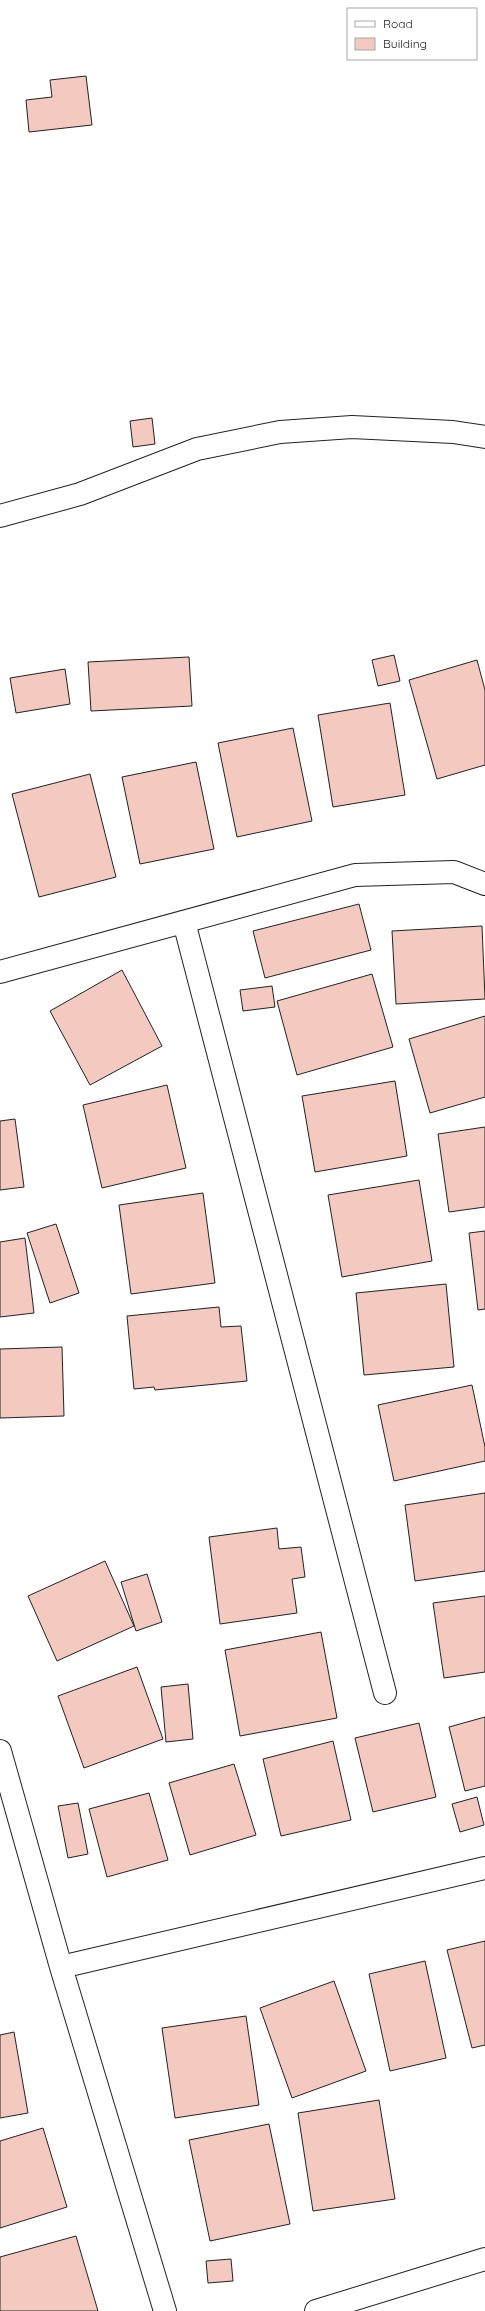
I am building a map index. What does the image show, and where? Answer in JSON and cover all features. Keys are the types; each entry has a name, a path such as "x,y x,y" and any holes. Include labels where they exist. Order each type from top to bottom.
{"street":[{"path":"0,516 80,494 197,449 280,432 352,427 453,432 485,437"},
{"path":"0,972 355,875 454,872 485,884"},
{"path":"184,922 385,1693"},
{"path":"0,1751 61,1967 165,2311"},
{"path":"61,1967 485,1868"},
{"path":"316,2311 485,2260"}],"building":[{"path":"86,76 92,125 29,132 26,100 52,97 50,80"},
{"path":"152,418 155,444 133,447 130,421"},
{"path":"394,655 400,681 378,686 372,660"},
{"path":"189,657 192,706 91,711 88,662"},
{"path":"477,660 485,690 485,765 437,779 409,680"},
{"path":"65,669 70,704 16,713 10,678"},
{"path":"390,703 405,795 333,807 318,715"},
{"path":"293,728 312,821 237,837 218,743"},
{"path":"196,762 214,849 140,864 122,777"},
{"path":"90,774 116,877 39,897 12,794"},
{"path":"359,904 371,950 265,978 253,931"},
{"path":"482,926 485,999 396,1004 392,931"},
{"path":"122,970 162,1046 90,1085 50,1011"},
{"path":"372,974 393,1047 297,1075 277,1001"},
{"path":"272,986 275,1007 243,1011 240,990"},
{"path":"485,1016 485,1097 430,1113 409,1039"},
{"path":"395,1081 407,1156 315,1172 302,1096"},
{"path":"167,1085 186,1168 102,1188 83,1105"},
{"path":"15,1119 24,1187 0,1190 0,1121"},
{"path":"485,1127 485,1207 449,1212 438,1134"},
{"path":"419,1180 432,1261 342,1277 328,1195"},
{"path":"203,1193 215,1283 131,1294 119,1205"},
{"path":"56,1224 79,1293 50,1303 27,1233"},
{"path":"485,1231 485,1309 478,1310 469,1233"},
{"path":"25,1238 34,1313 0,1317 0,1242"},
{"path":"446,1284 454,1367 364,1375 356,1293"},
{"path":"219,1307 221,1327 241,1326 247,1381 155,1390 154,1387 134,1389 127,1316"},
{"path":"62,1347 64,1416 0,1418 0,1349"},
{"path":"472,1385 485,1447 485,1461 394,1481 378,1405"},
{"path":"485,1493 485,1571 415,1581 405,1505"},
{"path":"277,1528 279,1549 301,1547 305,1577 292,1579 297,1613 220,1624 209,1537"},
{"path":"105,1561 134,1626 57,1661 28,1596"},
{"path":"147,1574 162,1622 136,1631 121,1582"},
{"path":"485,1596 485,1672 444,1678 433,1603"},
{"path":"321,1632 337,1718 240,1736 225,1650"},
{"path":"137,1667 163,1739 84,1768 58,1696"},
{"path":"188,1684 193,1739 166,1742 161,1687"},
{"path":"485,1717 485,1786 465,1791 449,1727"},
{"path":"419,1723 436,1797 373,1812 355,1738"},
{"path":"333,1741 351,1820 281,1836 263,1759"},
{"path":"234,1764 256,1835 190,1855 169,1783"},
{"path":"149,1793 168,1860 107,1877 89,1809"},
{"path":"477,1797 484,1825 460,1832 452,1804"},
{"path":"78,1803 88,1854 68,1858 58,1806"},
{"path":"485,1941 485,2045 472,2048 447,1950"},
{"path":"425,1961 446,2058 390,2071 369,1974"},
{"path":"334,1981 366,2071 292,2098 260,2008"},
{"path":"246,2016 259,2105 175,2118 162,2028"},
{"path":"14,2032 28,2113 0,2118 0,2035"},
{"path":"379,2100 395,2199 313,2211 298,2113"},
{"path":"269,2124 290,2224 210,2241 189,2140"},
{"path":"43,2128 67,2207 0,2228 0,2141"},
{"path":"76,2236 98,2311 0,2311 0,2257"},
{"path":"231,2259 233,2281 208,2283 206,2261"}]}
